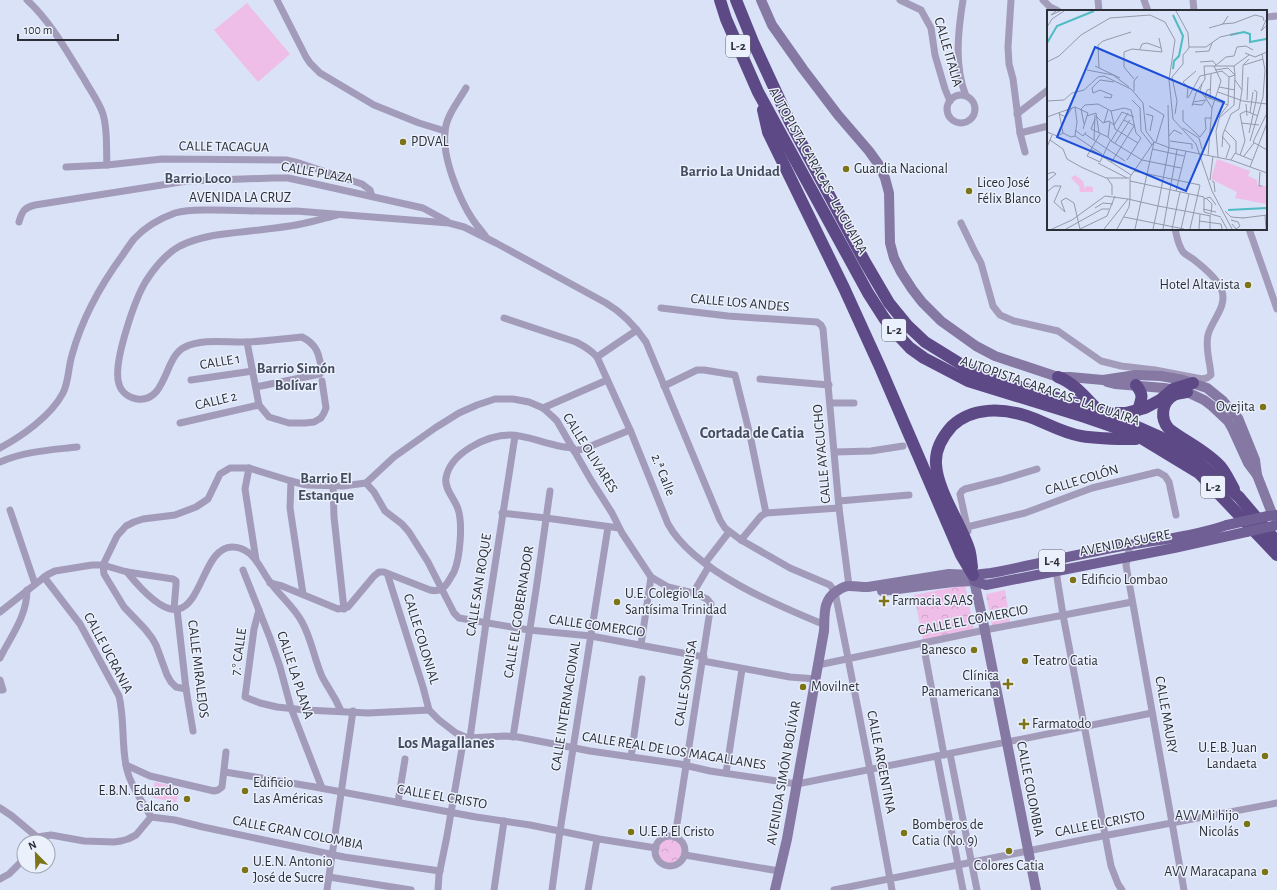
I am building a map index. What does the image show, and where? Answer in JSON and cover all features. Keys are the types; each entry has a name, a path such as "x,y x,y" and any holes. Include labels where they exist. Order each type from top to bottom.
{"highway":[{"name":"AUTOPISTA CARACAS - LA GUAIRA","path":"720,0 726,20 758,92 868,293 894,330 910,348 924,358 968,381 1085,417 1143,439 1199,473 1276,546"},
{"name":"AUTOPISTA CARACAS - LA GUAIRA","path":"736,0 753,42 790,122 865,262 889,303 907,325 925,342 972,372 1101,411 1160,437 1192,457 1239,497 1276,546"},
{"path":"758,92 768,132 844,288 880,367 961,555 974,578"},
{"path":"1058,377 1065,379 1101,411 1126,412 1138,410 1152,405 1173,389 1190,388"},
{"path":"1136,385 1140,390 1142,397 1138,410"},
{"path":"1190,388 1175,394 1167,401 1164,406 1163,419 1166,425 1175,433 1199,449 1222,468 1239,497"},
{"path":"974,578 969,549 942,488 936,465 936,455 940,444 948,431 955,424 971,414 991,410 1026,416 1066,432 1081,436 1143,439"}],"main road":[{"path":"761,0 772,25 803,69 879,165 885,178 889,193 890,243 894,258 901,272 919,298 942,322 976,346 995,356 1058,377 1103,380 1115,384 1173,389"},
{"path":"1103,380 1136,375 1172,377 1190,388 1207,388 1224,400 1234,413 1243,431 1255,460 1257,475 1274,518"},
{"name":"AVENIDA SUCRE","path":"974,578 991,573 1130,545 1178,537 1228,525 1274,518"},
{"name":"AVENIDA SUCRE","path":"835,592 854,587 949,574 974,578 986,585 1127,558 1238,534 1246,532 1274,518"},
{"name":"CALLE COLOMBIA","path":"974,578 1036,890"},
{"name":"AVENIDA SIMÓN BOLÍVAR","path":"775,890 787,839 816,679 825,625 826,603 835,592"}],"street":[{"path":"27,0 44,17 56,34 103,113 106,128 107,165"},
{"path":"277,0 306,57 320,73 374,105 419,123 445,131"},
{"name":"CALLE ITALIA","path":"900,0 921,10 931,28 935,55 950,101"},
{"path":"963,0 957,56 962,87 966,96 973,102 975,112 966,122 957,123 950,118 947,109 950,101 957,96 966,96"},
{"path":"1011,0 1008,29 1008,58 1020,133 1025,152"},
{"path":"1043,0 1056,10"},
{"path":"1098,0 1099,10"},
{"path":"1144,0 1148,10"},
{"path":"1193,0 1194,10"},
{"path":"1267,17 1277,16"},
{"path":"466,88 450,115 445,131 444,146 448,164 462,200 473,219 488,238"},
{"path":"1017,114 1047,91"},
{"path":"1020,133 1047,126"},
{"name":"CALLE TACAGUA","path":"66,167 107,165 162,159 286,160 362,184 370,190 372,196"},
{"name":"CALLE PLAZA","path":"19,222 22,212 28,207 35,205 200,180 288,178 423,208 449,223"},
{"name":"AVENIDA LA CRUZ","path":"0,448 23,435 58,401 66,384 72,355 90,306 106,279 135,238 161,219 176,213 187,211 235,210 272,212 296,211 449,223 464,227 488,238 606,303 619,311 637,330 646,342 713,507 729,532"},
{"path":"247,342 259,405 269,417 289,423 314,422 321,418 326,408 319,355 316,347 310,341 302,337 247,342 209,342 185,346 176,354 162,384 155,393 146,399 136,399 129,396 123,392 118,383 118,370 122,346 139,296 146,282 162,260 178,247 198,238 301,224 342,214"},
{"path":"961,223 981,263 993,306 1000,315 1014,321 1058,331 1101,362 1202,379 1211,375 1207,346 1208,334 1223,301 1222,292 1218,282 1194,260 1184,254 1177,241 1175,230"},
{"path":"1249,230 1277,309"},
{"name":"CALLE LOS ANDES","path":"661,308 728,316 817,322"},
{"name":"2.ª Calle","path":"504,318 584,345 597,357 630,430 668,524 684,545 707,565 754,594 825,625"},
{"name":"CALLE AYACUCHO","path":"817,322 823,328 839,504 854,587"},
{"path":"597,357 637,330"},
{"path":"664,386 696,370 735,375 750,435 766,513"},
{"name":"CALLE 1","path":"191,380 253,371"},
{"path":"256,386 321,378"},
{"path":"760,379 829,385"},
{"path":"543,408 608,380"},
{"name":"CALLE OLIVARES","path":"366,483 407,447 459,413 495,399 529,402 543,408 557,421 591,480 651,577 668,587 693,593 707,599 711,604"},
{"path":"830,403 854,403"},
{"name":"CALLE 2","path":"180,423 259,405"},
{"path":"270,583 303,594 338,609 344,609 352,604 374,576 379,572 384,572 430,590 441,590 446,585 454,571 457,561 461,530 458,510 446,483 446,478 454,461 461,454 493,437 500,436 515,436 574,450 586,448 630,430"},
{"name":"CALLE SAN ROQUE","path":"438,890 451,812 467,737 515,436"},
{"path":"834,452 871,451 903,446"},
{"path":"0,462 37,451 77,447"},
{"path":"186,689 176,687 171,682 152,638 145,628 124,607 115,594 103,569 117,536 126,526 134,522 143,519 175,515 196,507 208,499 216,479 223,471 230,468 249,468 306,485 343,486 366,483"},
{"path":"249,468 245,489 256,561"},
{"path":"974,578 975,562 960,494 965,489 1037,469"},
{"name":"CALLE COLÓN","path":"968,527 1025,513 1092,488 1158,472 1165,476 1170,482 1176,515"},
{"path":"291,481 290,508 303,594"},
{"name":"CALLE COMERCIO","path":"366,483 374,492 385,511 402,524 409,532 428,562 456,617 529,630 591,636 641,645 742,668 790,677 816,679"},
{"path":"333,486 334,517 344,609"},
{"name":"CALLE EL GOBERNADOR","path":"513,737 550,491"},
{"path":"741,540 761,516 766,513 909,495"},
{"path":"10,510 35,584"},
{"path":"502,513 620,528"},
{"name":"CALLE INTERNACIONAL","path":"552,890 608,527"},
{"path":"693,593 707,565 729,532 790,568 830,585 835,592"},
{"name":"CALLE MAURY","path":"1130,545 1126,565 1184,890"},
{"path":"0,612 44,577 55,571 92,564 103,569 127,572 141,590 151,598 176,609 185,607 189,603 215,557 220,551 230,547 244,550 256,561 270,583 294,609 303,624 321,674 341,711"},
{"name":"CALLE LA PLANA","path":"242,570 259,610 280,667 291,708 322,788"},
{"path":"1056,571 1111,866 1122,890"},
{"name":"CALLE MIRALEJOS","path":"127,572 173,579 176,581 176,609 193,731"},
{"name":"CALLE COLONIAL","path":"388,576 429,710"},
{"name":"CALLE UCRANIA","path":"44,577 80,624 119,696 122,710 126,765 130,778 151,817"},
{"path":"641,645 651,577"},
{"path":"0,658 21,620 27,601 27,590"},
{"name":"CALLE ARGENTINA","path":"835,592 892,890"},
{"name":"CALLE EL COMERCIO","path":"818,665 985,630 1132,602"},
{"name":"CALLE SONRISA","path":"674,837 711,604"},
{"name":"7.° CALLE","path":"259,610 254,629 245,697 260,703 277,707 291,708"},
{"path":"923,643 944,755 959,865 964,890"},
{"path":"726,773 742,668"},
{"path":"631,757 642,679"},
{"path":"0,680 2,690"},
{"path":"291,708 368,713 429,710 450,729 467,737"},
{"path":"327,890 353,711"},
{"name":"CALLE REAL DE LOS MAGALLANES","path":"467,737 513,737 797,784 1152,713"},
{"path":"126,765 150,776 214,791 222,787 226,752"},
{"path":"944,755 977,890"},
{"path":"398,802 405,759"},
{"name":"CALLE EL CRISTO","path":"224,772 322,788 597,839 656,848"},
{"name":"CALLE EL CRISTO","path":"834,890 1277,803"},
{"path":"0,808 12,816 30,834"},
{"path":"56,836 84,841 121,841 136,834 151,817"},
{"name":"CALLE GRAN COLOMBIA","path":"151,817 175,820 203,828 333,854 440,871"},
{"path":"494,890 504,821"},
{"path":"669,836 674,837 682,842 685,855 679,864 668,866 658,860 655,853 656,845 661,839 669,836"},
{"path":"588,890 597,839"},
{"path":"685,855 779,871"},
{"path":"0,879 9,874 16,867"},
{"path":"329,877 411,890"}],"green space":[{"path":"247,3 290,54 258,82 214,30"},
{"path":"965,585 974,630 923,640 914,595"},
{"path":"1005,590 1010,622 992,625 986,594"},
{"path":"155,782 180,788 176,803 151,797"},
{"path":"670,838 679,842 683,851 679,860 670,864 661,860 657,851 661,842"}],"place":[{"name":"PDVAL","path":"403,142"},
{"name":"Guardia Nacional","path":"846,169"},
{"name":"Liceo José Félix Blanco","path":"969,191"},
{"name":"Hotel Altavista","path":"1248,285"},
{"name":"Ovejita","path":"1263,407"},
{"name":"Edificio Lombao","path":"1073,580"},
{"name":"Farmacia SAAS","path":"884,601"},
{"name":"U.E. Colegio La Santísima Trinidad","path":"617,602"},
{"name":"Banesco","path":"974,650"},
{"name":"Teatro Catia","path":"1025,661"},
{"name":"Clínica Panamericana","path":"1008,684"},
{"name":"Movilnet","path":"803,687"},
{"name":"Farmatodo","path":"1024,724"},
{"name":"U.E.B. Juan Landaeta","path":"1265,756"},
{"name":"Edificio Las Américas","path":"245,791"},
{"name":"E.B.N. Eduardo Calcaño","path":"187,799"},
{"name":"AVV Mi hijo Nicolás","path":"1247,824"},
{"name":"U.E.P. El Cristo","path":"631,832"},
{"name":"Bomberos de Catia (No. 9)","path":"904,833"},
{"name":"Colores Catia","path":"1009,851"},
{"name":"U.E.N. Antonio José de Sucre","path":"245,870"},
{"name":"AVV Maracapana","path":"1265,872"}],"district":[{"name":"Barrio La Unidad","path":"730,171"},
{"name":"Barrio Loco","path":"198,178"},
{"name":"Barrio Simón Bolívar","path":"296,376"},
{"name":"Cortada de Catia","path":"752,433"},
{"name":"Barrio El Estanque","path":"326,486"},
{"name":"Los Magallanes","path":"446,743"}]}
